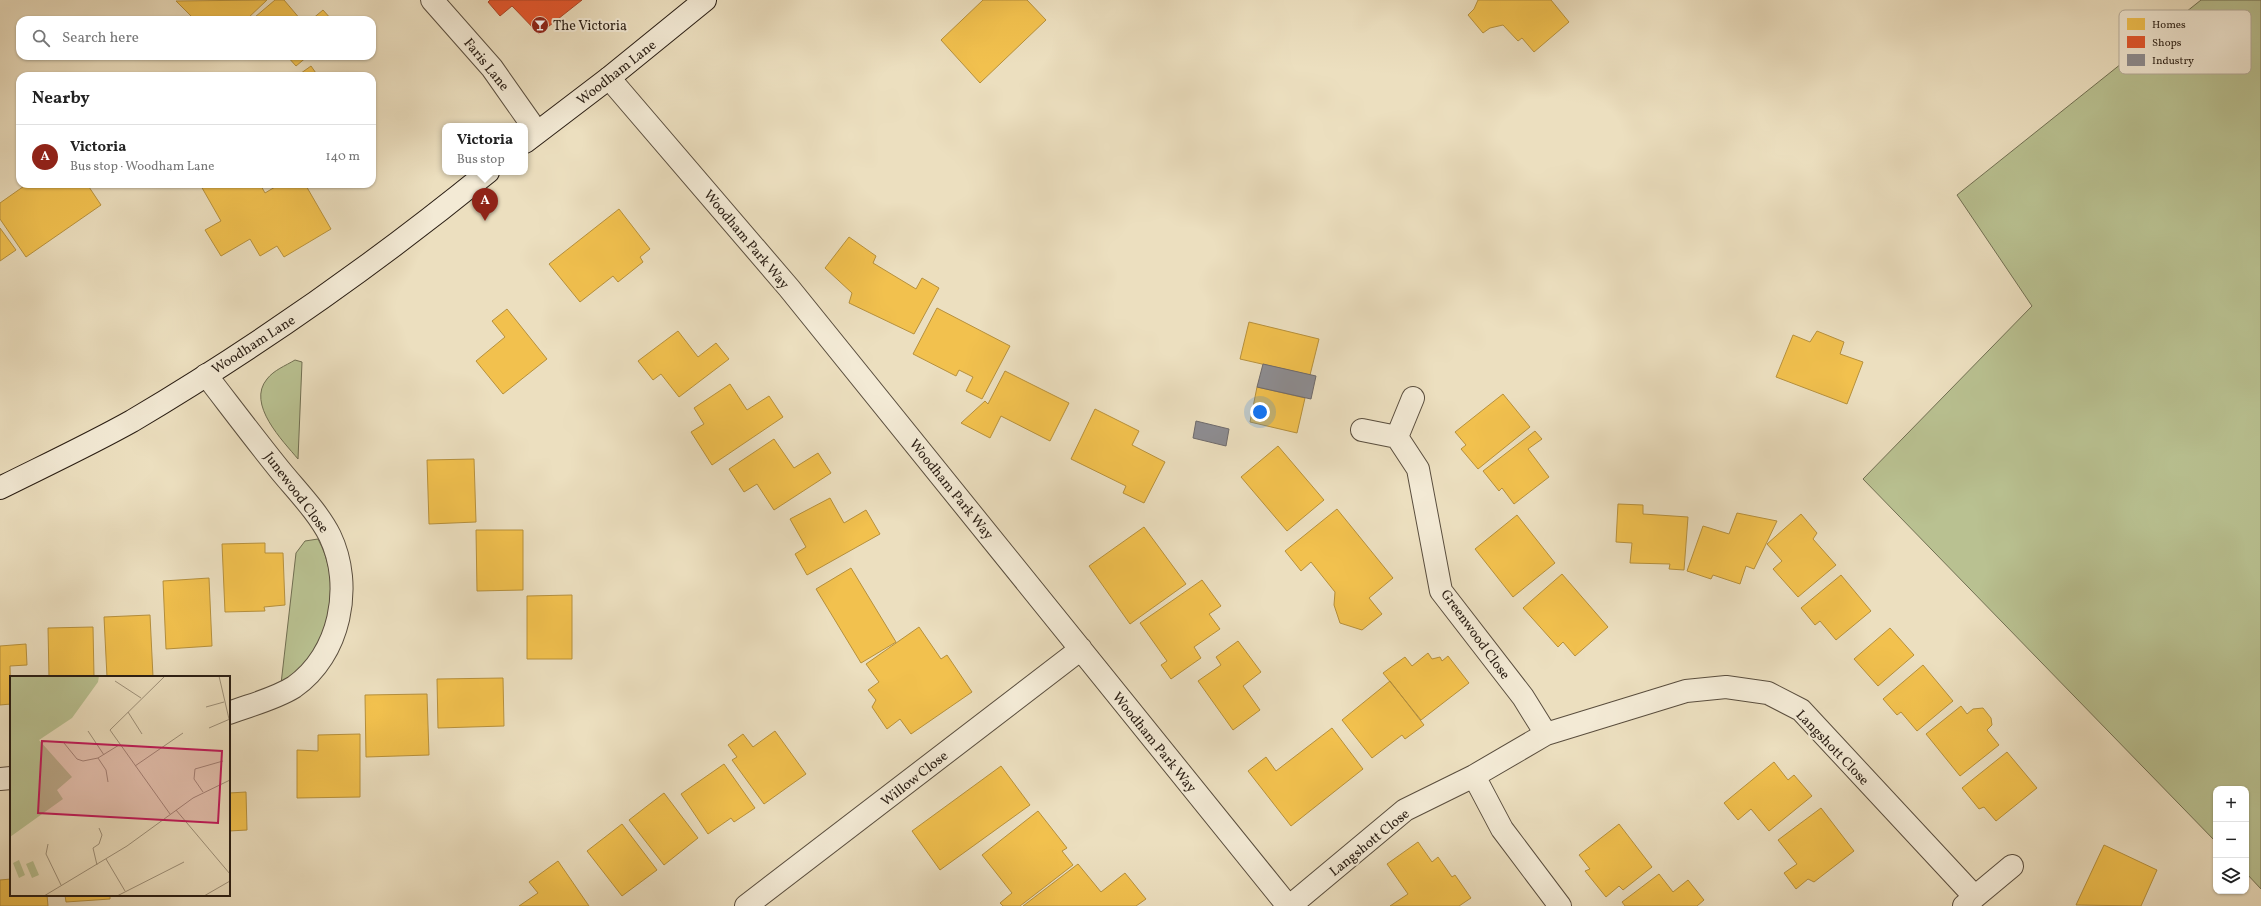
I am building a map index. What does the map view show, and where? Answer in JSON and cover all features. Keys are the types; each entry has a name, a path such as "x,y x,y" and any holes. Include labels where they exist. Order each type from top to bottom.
{"street":[{"name":"Faris Lane","path":"432,0 492,68 523,123"},
{"name":"Woodham Lane","path":"531,137 609,78 705,0"},
{"name":"Woodham Park Way","path":"609,78 789,288 1289,906"},
{"name":"Woodham Lane","path":"0,488 131,421 206,375 332,292 422,226 484,175"},
{"name":"Junewood Close","path":"206,375 303,498 330,536 339,563 342,592 339,619 319,661 306,676 294,687 280,694 230,713"},
{"path":"1362,430 1397,437 1412,398"},
{"name":"Greenwood Close","path":"1397,437 1418,469 1442,591 1523,697 1546,734"},
{"name":"Willow Close","path":"746,906 1081,649"},
{"name":"Langshott Close","path":"1289,906 1405,810 1474,776 1546,734 1686,690 1726,687 1768,693 1804,713 1970,902 2012,866"},
{"path":"1474,776 1502,829 1560,906"},
{"path":"0,779 10,778"}],"green space":[{"path":"2201,0 2261,0 2261,889 2249,876 2249,786 2213,786 2213,839 1863,479 2032,306 1957,195 2119,66 2119,74 2251,74 2251,10 2188,10"},
{"path":"295,360 302,362 298,459 269,422 261,400 262,389 267,379 276,371"},
{"path":"318,539 325,555 329,572 331,606 328,623 314,654 301,670 281,684 296,553 305,541"}],"building: Homes":[{"path":"267,0 250,16 191,16 176,1"},
{"path":"275,0 284,0 298,16 256,16"},
{"path":"983,0 1027,0 1046,20 980,83 941,40"},
{"path":"1478,0 1551,0 1569,22 1534,52 1522,38 1518,41 1503,25 1490,28 1483,33 1468,15 1474,9"},
{"path":"323,10 328,16 316,16"},
{"path":"291,60 303,60 296,66"},
{"path":"311,66 315,72 303,72"},
{"path":"21,188 90,188 101,205 26,257 0,219 0,203"},
{"path":"202,188 262,188 265,193 273,188 307,188 331,229 284,257 277,246 260,256 250,239 221,256 205,230 221,221"},
{"path":"619,209 650,249 640,257 643,262 618,282 613,276 580,302 549,264"},
{"path":"0,228 16,250 0,261"},
{"path":"849,237 876,256 873,263 916,289 922,278 939,288 914,334 849,303 852,293 825,268"},
{"path":"937,308 1010,346 982,399 966,391 973,377 959,370 956,376 913,354"},
{"path":"507,309 547,359 503,394 476,361 505,337 492,321"},
{"path":"1249,322 1319,339 1310,375 1240,359"},
{"path":"678,331 698,357 716,343 729,359 679,397 661,374 653,380 638,361"},
{"path":"1817,331 1844,342 1840,354 1863,362 1847,404 1776,377 1793,335 1810,342"},
{"path":"1005,371 1069,403 1050,441 1001,416 990,438 961,423 985,401 988,404"},
{"path":"730,384 747,410 769,396 783,417 712,465 691,432 704,424 694,408"},
{"path":"1257,387 1305,398 1297,433 1250,422"},
{"path":"1503,394 1530,427 1478,469 1461,449 1466,445 1455,432"},
{"path":"1095,409 1139,431 1132,445 1165,462 1144,503 1123,493 1126,486 1071,459"},
{"path":"1535,431 1542,439 1528,449 1549,477 1514,504 1502,488 1499,491 1483,471"},
{"path":"774,439 794,468 818,453 831,473 774,510 757,484 744,492 729,469"},
{"path":"1278,446 1324,500 1287,531 1241,477"},
{"path":"474,459 476,522 429,524 427,460"},
{"path":"830,498 844,523 866,510 880,534 807,575 795,554 806,547 790,519"},
{"path":"1618,504 1643,505 1643,514 1688,517 1684,570 1669,569 1670,564 1630,563 1632,543 1616,542"},
{"path":"1337,509 1393,578 1369,598 1382,614 1362,630 1340,623 1334,605 1335,592 1311,562 1301,571 1285,551"},
{"path":"1737,513 1777,521 1754,569 1746,566 1740,584 1713,575 1711,579 1687,571 1703,526 1729,534"},
{"path":"1801,514 1817,533 1813,539 1836,565 1798,597 1773,569 1782,561 1767,544"},
{"path":"1517,515 1555,563 1513,597 1475,549"},
{"path":"1144,527 1186,584 1130,624 1089,566"},
{"path":"476,530 523,530 523,590 477,591"},
{"path":"265,543 265,553 283,553 285,605 264,607 265,611 225,612 222,544"},
{"path":"851,568 896,642 861,663 816,589"},
{"path":"1562,574 1608,627 1575,656 1563,642 1558,647 1523,608"},
{"path":"1841,575 1871,611 1836,640 1820,621 1815,625 1801,608"},
{"path":"209,578 212,646 166,649 163,581"},
{"path":"1202,580 1221,606 1209,614 1220,629 1194,647 1201,658 1171,679 1161,665 1167,661 1140,623"},
{"path":"572,595 572,659 527,659 527,596"},
{"path":"150,615 153,676 107,676 104,617"},
{"path":"93,627 94,676 49,676 48,628"},
{"path":"919,627 941,659 947,655 972,692 911,734 900,719 887,729 872,707 876,700 868,690 879,682 866,664"},
{"path":"1890,628 1914,655 1878,686 1854,659"},
{"path":"1238,641 1261,672 1243,686 1260,710 1233,730 1198,681 1221,665 1216,657"},
{"path":"26,644 27,665 10,666 10,704 0,705 0,646"},
{"path":"1428,653 1432,659 1440,657 1442,661 1448,656 1469,683 1421,720 1383,673 1405,657 1412,666"},
{"path":"1923,665 1953,701 1917,731 1901,712 1897,715 1883,699"},
{"path":"503,678 504,726 438,728 437,679"},
{"path":"1390,681 1424,725 1405,739 1402,735 1372,758 1342,720"},
{"path":"427,694 429,755 366,757 365,695"},
{"path":"1961,706 1967,714 1973,709 1983,708 1991,718 1992,725 1987,730 1999,745 1960,776 1926,734"},
{"path":"1332,728 1363,769 1291,826 1248,771 1266,757 1276,771"},
{"path":"775,731 806,774 764,804 732,760 737,757 728,745 743,734 753,747"},
{"path":"360,734 360,797 297,798 297,750 318,751 318,735"},
{"path":"2007,752 2037,788 1996,821 1984,807 1979,809 1962,788"},
{"path":"1774,762 1788,780 1794,775 1812,796 1769,831 1751,809 1738,820 1724,803"},
{"path":"724,764 755,808 734,822 731,818 708,834 681,794"},
{"path":"1001,766 1030,805 940,870 912,831"},
{"path":"246,792 247,830 230,831 230,793"},
{"path":"664,793 698,838 664,865 629,820"},
{"path":"1821,808 1854,851 1814,882 1808,879 1796,889 1784,873 1797,864 1778,840"},
{"path":"1038,811 1067,848 1062,851 1073,865 1020,906 1003,906 1000,903 1012,893 982,855"},
{"path":"622,824 657,870 622,896 587,851"},
{"path":"1619,824 1652,867 1623,890 1619,886 1606,897 1585,871 1590,869 1579,855"},
{"path":"1418,842 1432,862 1438,857 1452,877 1455,875 1471,898 1459,906 1390,906 1408,894 1387,864"},
{"path":"2104,845 2157,870 2141,906 2076,905"},
{"path":"558,861 589,906 519,906 538,893 529,882"},
{"path":"1078,864 1101,892 1125,873 1146,899 1136,906 1023,906"},
{"path":"1659,874 1673,892 1688,880 1704,900 1697,906 1625,906 1622,902"},
{"path":"10,879 10,896 47,896 48,906 0,906 0,880"},
{"path":"65,896 110,896 110,899 66,902"}],"building: Shops":[{"name":"The Victoria","path":"490,0 582,0 539,34 512,6 500,16 488,2"}],"building: Industry":[{"path":"1263,364 1316,376 1311,399 1257,387"},
{"path":"1196,421 1229,429 1226,446 1193,438"}],"place":[{"name":"The Victoria","path":"540,25"},
{"name":"Victoria","path":"485,221"}]}
